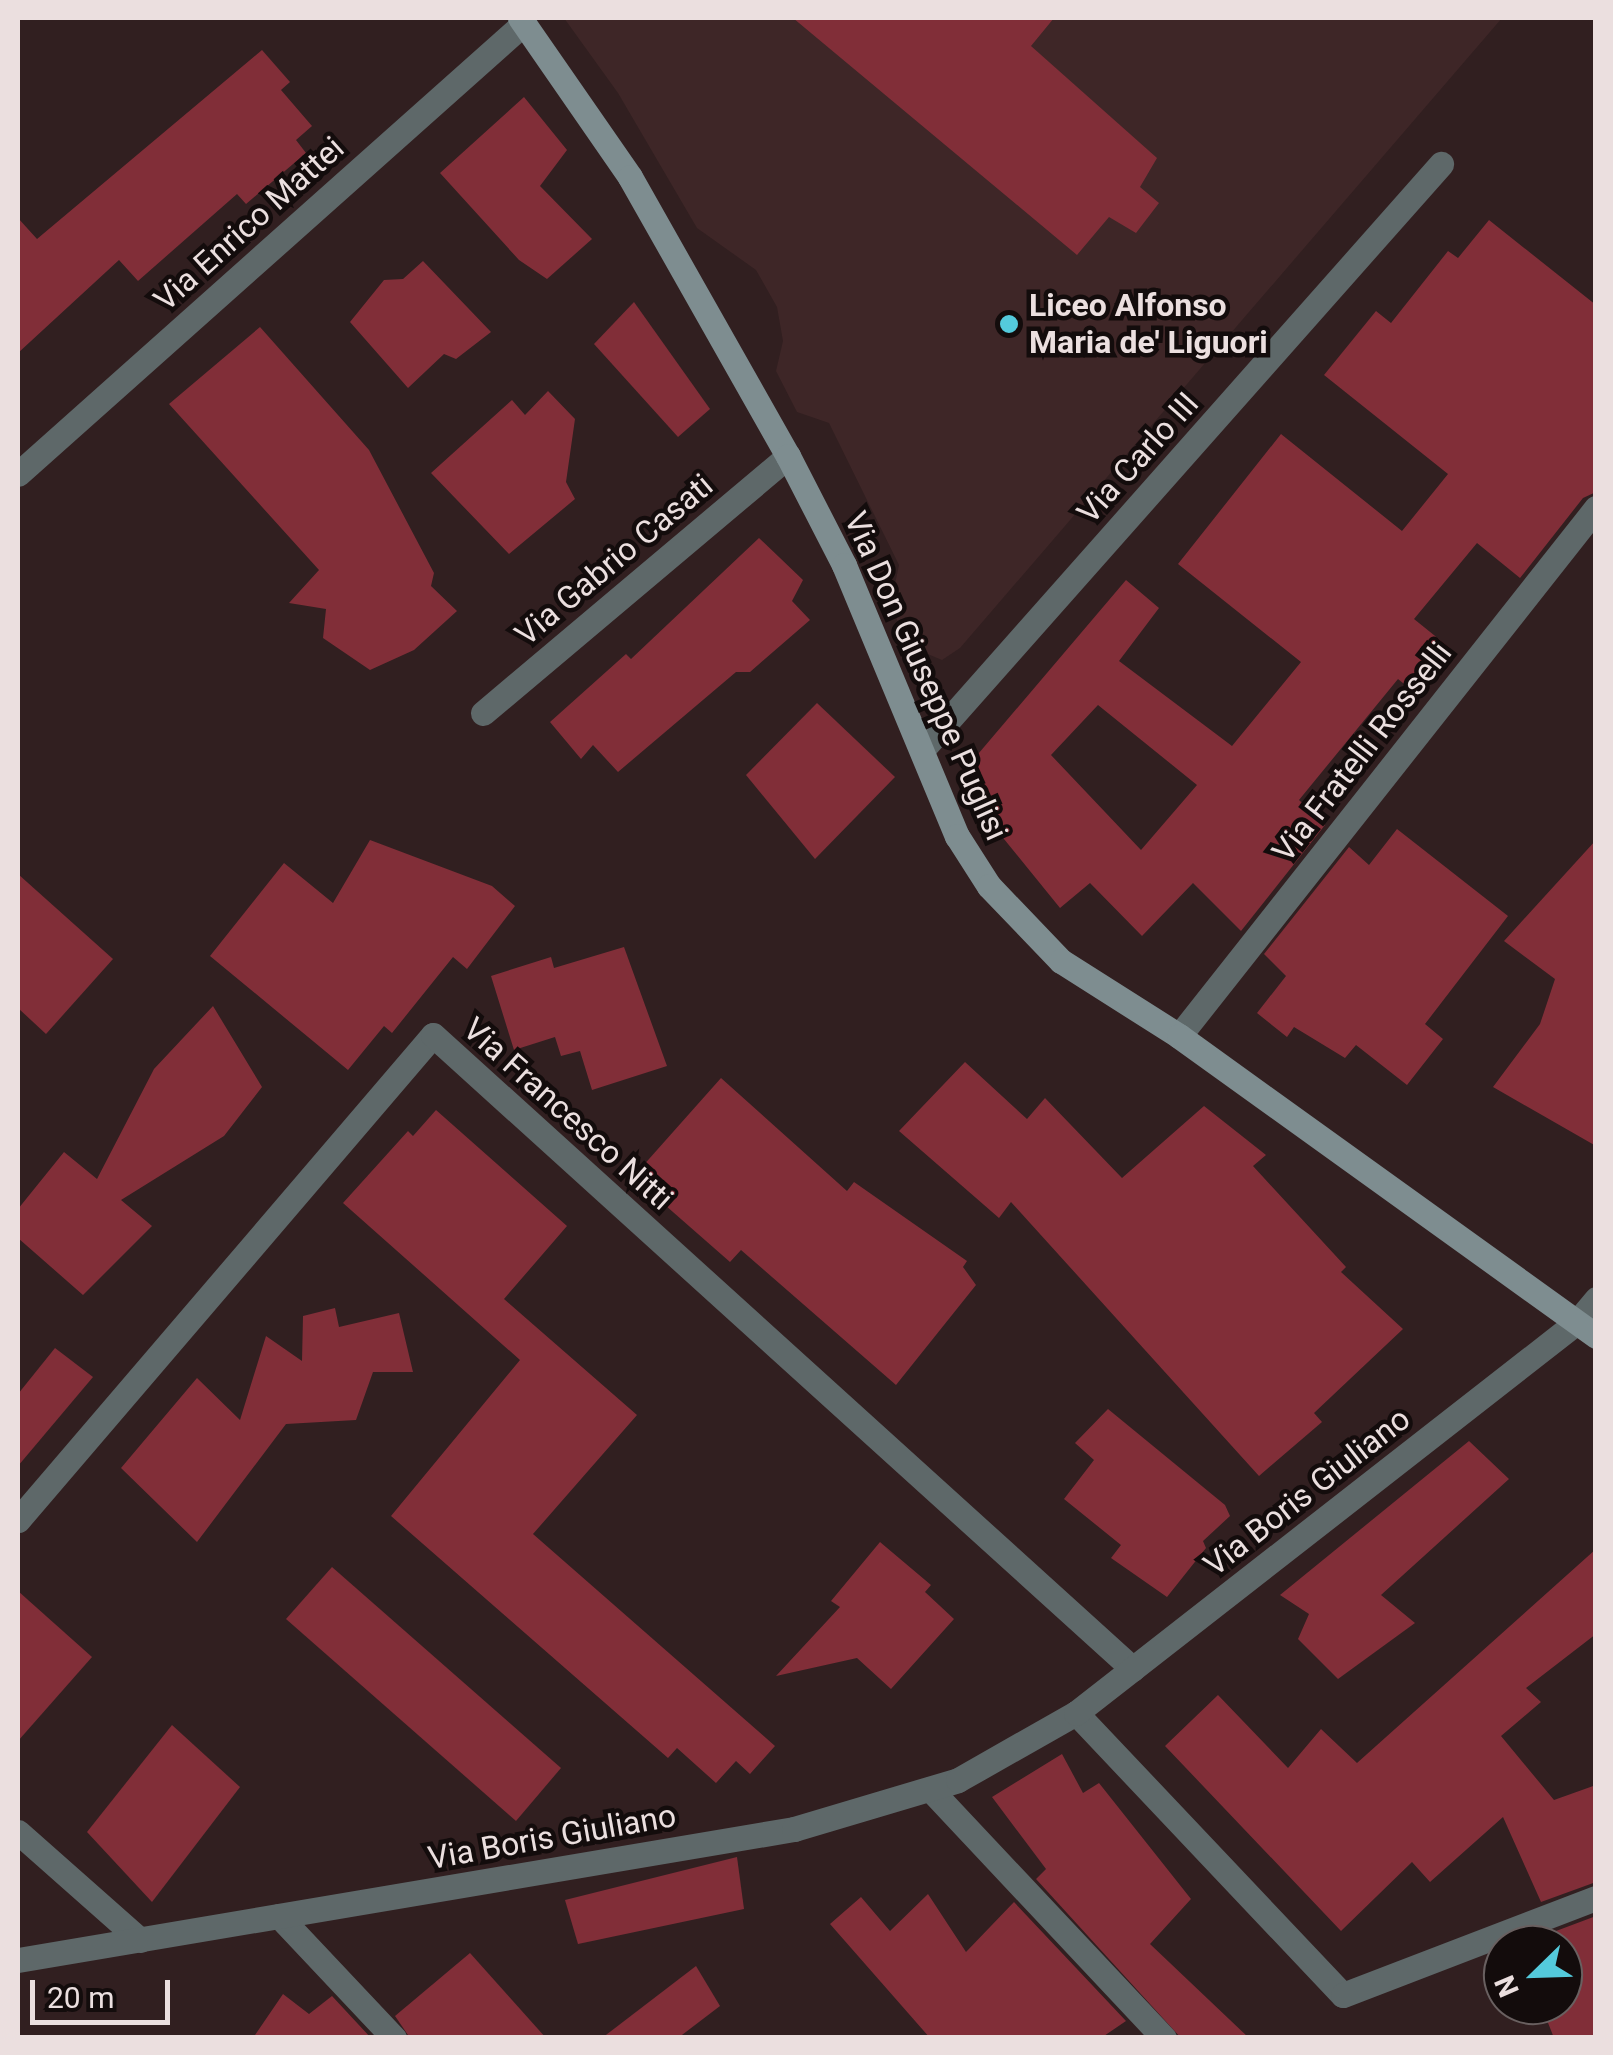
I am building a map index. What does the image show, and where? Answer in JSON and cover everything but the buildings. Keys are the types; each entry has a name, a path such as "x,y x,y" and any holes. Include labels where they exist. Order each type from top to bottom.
{"street":[{"name":"Via Don Giuseppe Puglisi","path":"522,20 630,177 788,456 844,565 958,836 989,886 1061,960 1179,1036 1586,1329"},
{"name":"Via Enrico Mattei","path":"18,474 522,20"},
{"name":"Via Carlo III","path":"922,750 1441,164"},
{"name":"Via Gabrio Casati","path":"483,713 788,456"},
{"name":"Via Fratelli Rosselli","path":"1179,1036 1596,508"},
{"name":"Via Francesco Nitti","path":"18,1520 432,1035 1132,1668"},
{"name":"Via Boris Giuliano","path":"18,1960 794,1830 958,1780 1076,1713 1586,1329 1596,1299"},
{"path":"1076,1713 1343,1994 1596,1898"},
{"path":"930,1789 1164,2038"},
{"path":"18,1832 140,1940"},
{"path":"279,1916 394,2038"}],"shaded area":[{"name":"Liceo Alfonso Maria de' Liguori","path":"564,18 1502,18 960,648 942,660 906,645 891,603 899,565 829,423 797,412 776,371 783,341 777,307 756,270 697,228 618,93"}],"place":[{"name":"Liceo Alfonso Maria de' Liguori","path":"1009,324"}]}
